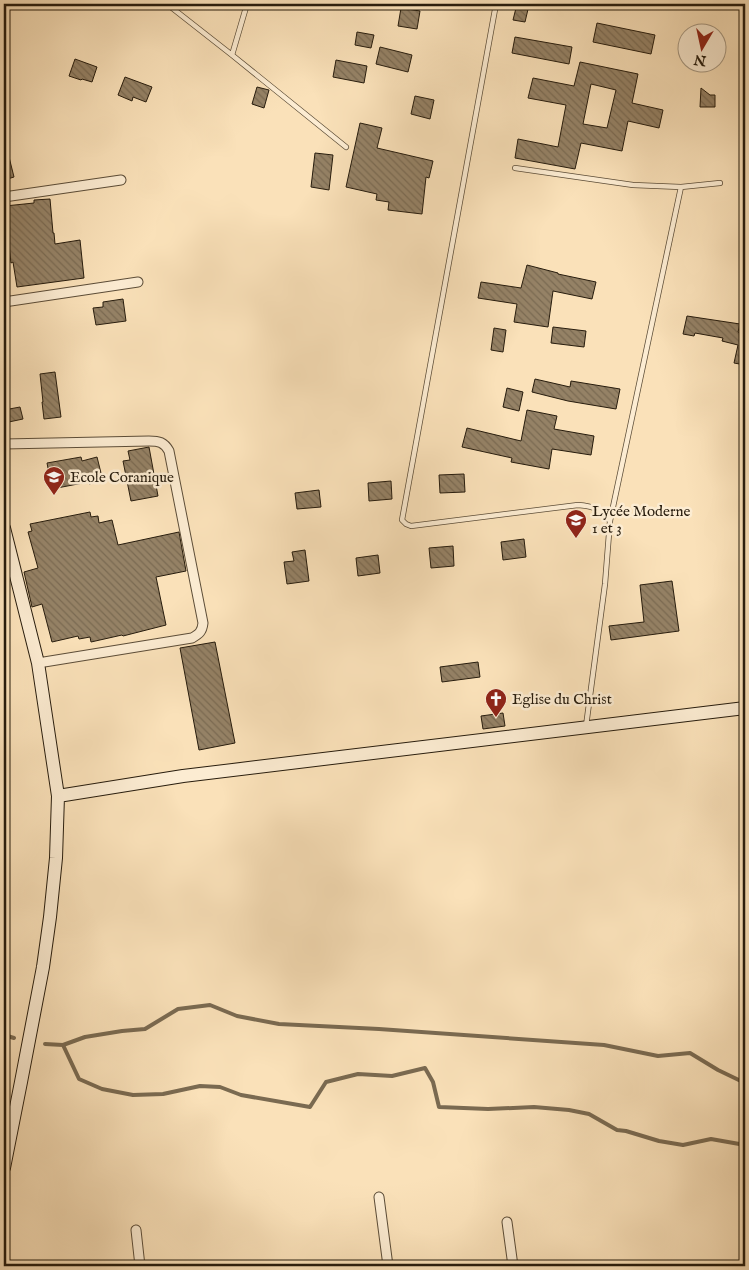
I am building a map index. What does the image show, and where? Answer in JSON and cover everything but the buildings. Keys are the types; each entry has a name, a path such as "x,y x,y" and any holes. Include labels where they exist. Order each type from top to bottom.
{"street":[{"path":"4,197 121,180"},
{"path":"4,302 138,282"},
{"path":"4,444 149,441 163,443 169,452 204,623 203,630 192,638 38,663"},
{"path":"4,528 38,663 58,796 56,858 50,917 22,1082 4,1168"},
{"path":"58,796 183,776 745,708"},
{"path":"379,1197 388,1266"},
{"path":"507,1222 513,1266"},
{"path":"136,1230 140,1266"}],"lane":[{"path":"167,4 232,54 346,147"},
{"path":"232,54 246,4"},
{"path":"496,4 402,520 411,526 578,505 592,506 602,512 610,521"},
{"path":"515,168 633,186 681,187 720,183"},
{"path":"586,728 605,584 610,521 681,187"}],"waterway":[{"path":"45,1044 63,1045 85,1037 145,1029 178,1009 210,1005 237,1016 279,1024 604,1045 658,1056 690,1053 718,1070 745,1083"},
{"path":"4,1035 14,1038"},
{"path":"63,1045 79,1079 102,1089 133,1095 163,1094 200,1086 220,1087 241,1095 310,1107 326,1082 358,1074 392,1076 425,1068 433,1082 439,1107 488,1109 534,1107 569,1110 589,1114 617,1130 659,1141 683,1145 711,1139 745,1145"}],"place":[{"name":"Ecole Coranique","path":"54,496"},
{"name":"Lycée Moderne 1 et 3","path":"576,539"},
{"name":"Eglise du Christ","path":"496,718"}]}
